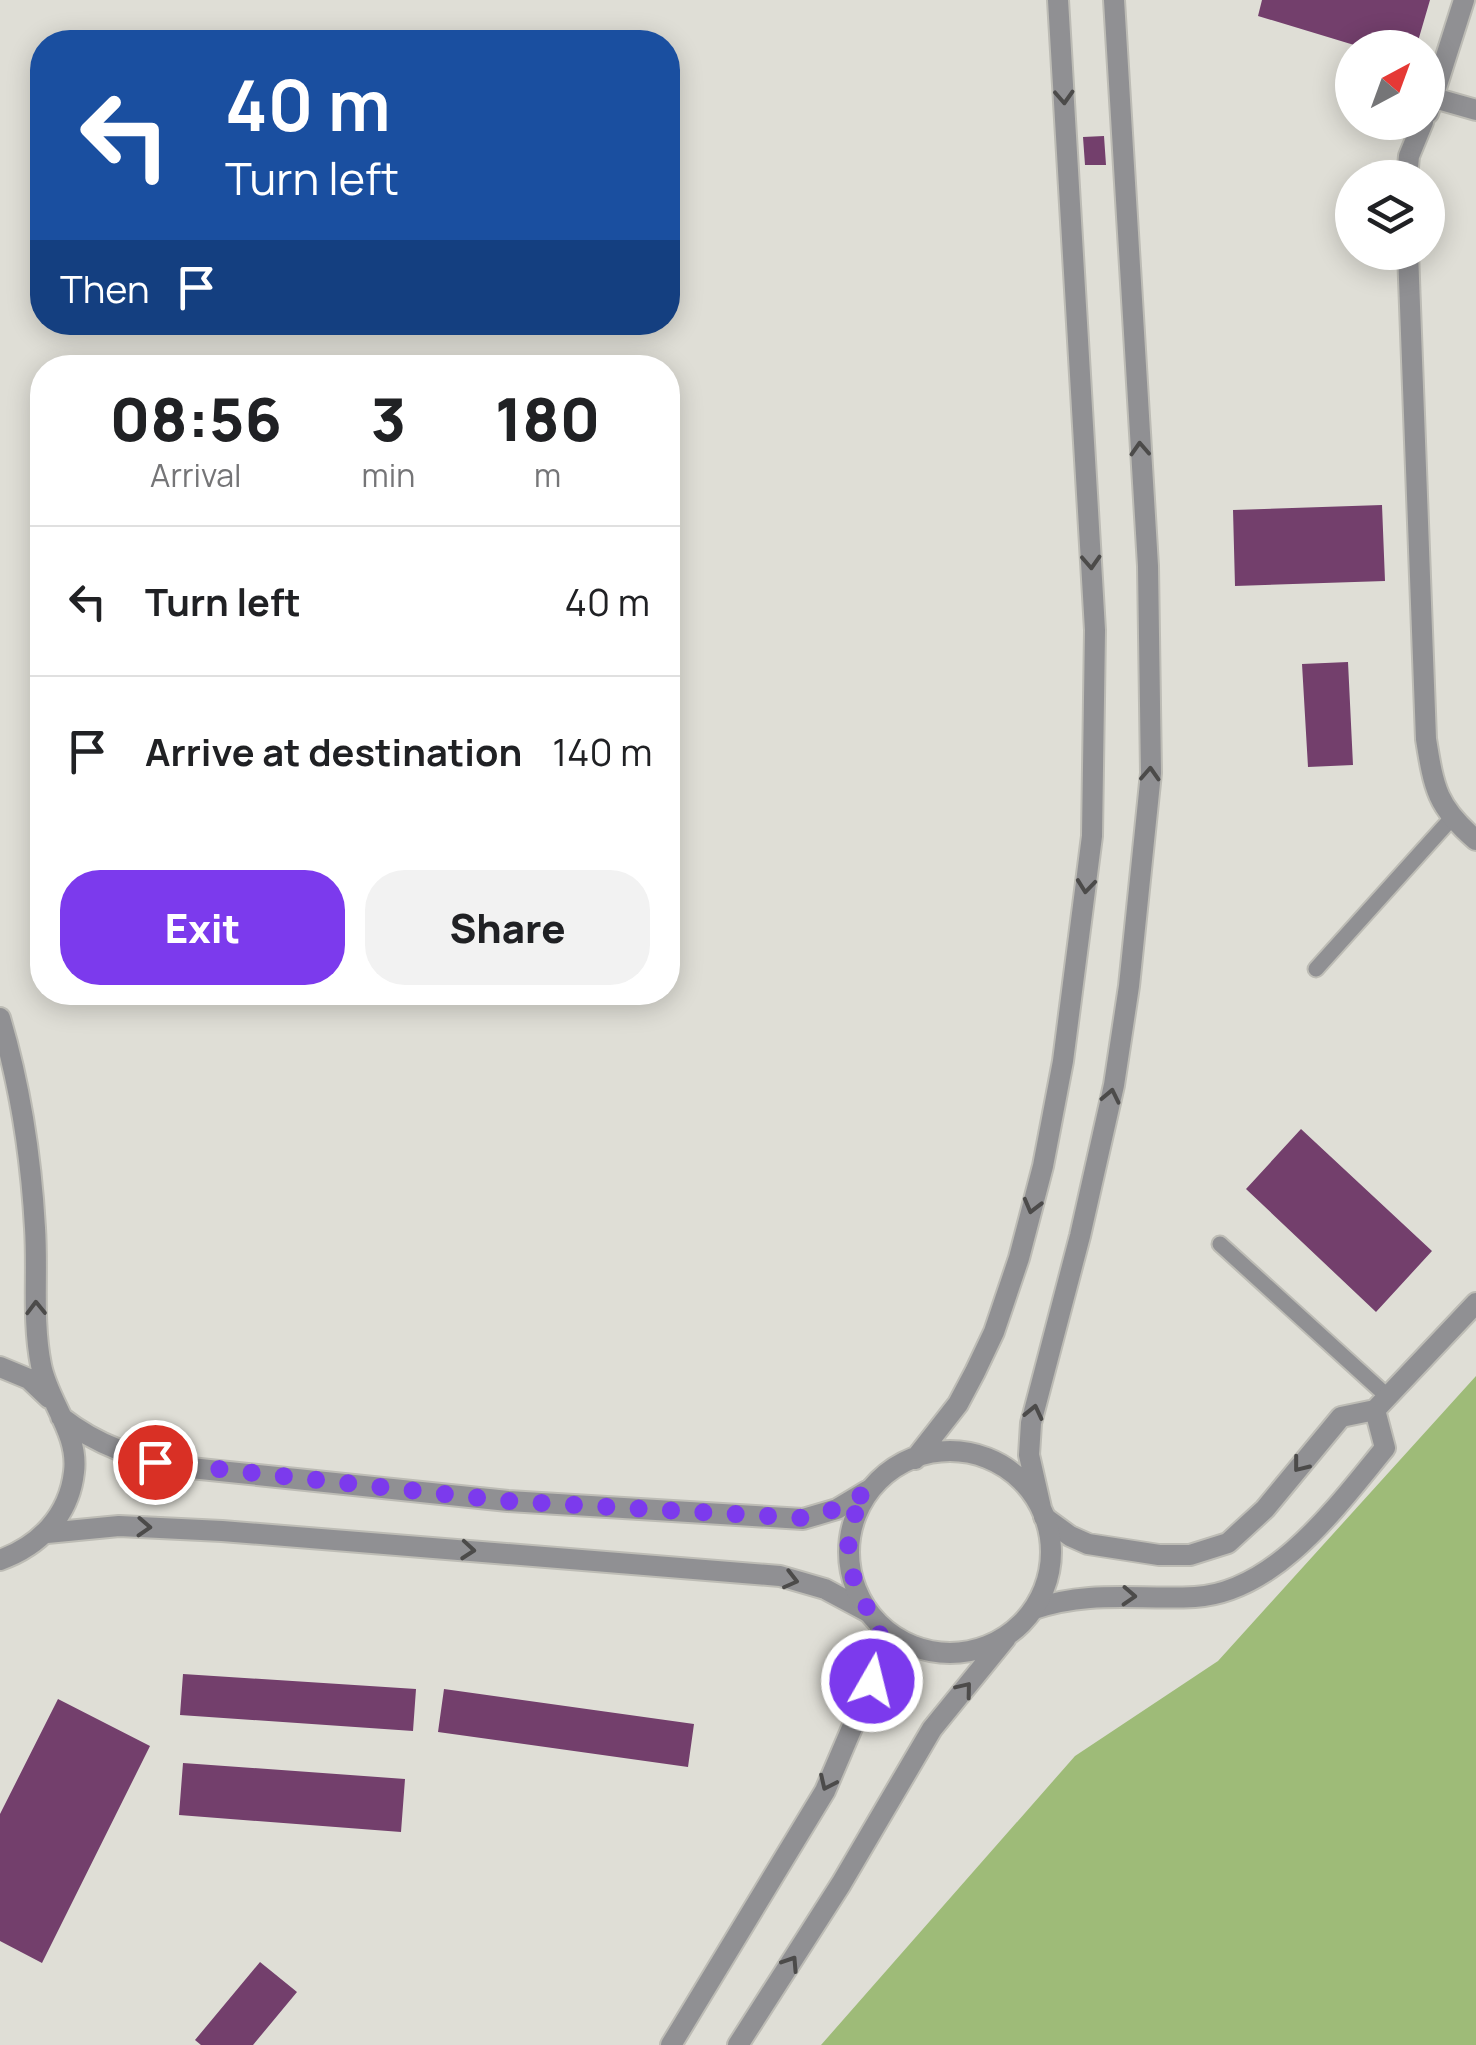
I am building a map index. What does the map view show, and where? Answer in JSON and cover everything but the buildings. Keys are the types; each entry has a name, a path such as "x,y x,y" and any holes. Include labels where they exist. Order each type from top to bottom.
{"street":[{"path":"914,1459 958,1404 975,1372 994,1332 1019,1258 1064,1061 1092,836 1094,630 1058,0"},
{"path":"738,2045 841,1884 932,1730 1034,1609 1049,1577 1051,1542 1029,1455 1031,1423 1114,1085 1129,986 1150,773 1148,566 1114,0"},
{"path":"1445,61 1464,0"},
{"path":"1445,107 1476,110"},
{"path":"1409,270 1426,740 1438,796 1451,819 1476,840"},
{"path":"0,1018 12,1058 28,1147 35,1229 36,1338 42,1371 71,1436 75,1470 66,1504 47,1533 19,1553 0,1560"},
{"path":"0,1367 29,1379 82,1434 129,1456 181,1467 508,1501 803,1518 836,1509 867,1492 892,1467 938,1450 974,1453 1006,1467 1032,1491 1043,1512 1070,1536 1088,1544 1124,1550 1190,1555 1228,1543 1265,1508 1342,1417 1381,1403 1476,1303"},
{"path":"1034,1609 1088,1596 1200,1596 1243,1583 1289,1557 1333,1512 1385,1448 1381,1403"},
{"path":"671,2045 825,1790 872,1681 874,1619 848,1558 851,1523 867,1492"},
{"path":"47,1533 120,1526 222,1531 780,1576 825,1589 910,1646 945,1653 978,1650 1009,1635"}],"lane":[{"path":"1316,970 1451,819"},
{"path":"1220,1244 1381,1403"}],"green space":[{"path":"1476,1376 1476,2045 821,2045 1075,1756 1218,1661"}],"route":[{"path":"155,1462 508,1501 803,1518 836,1509 867,1492 851,1523 848,1558 868,1612 881,1626 872,1681"}]}
